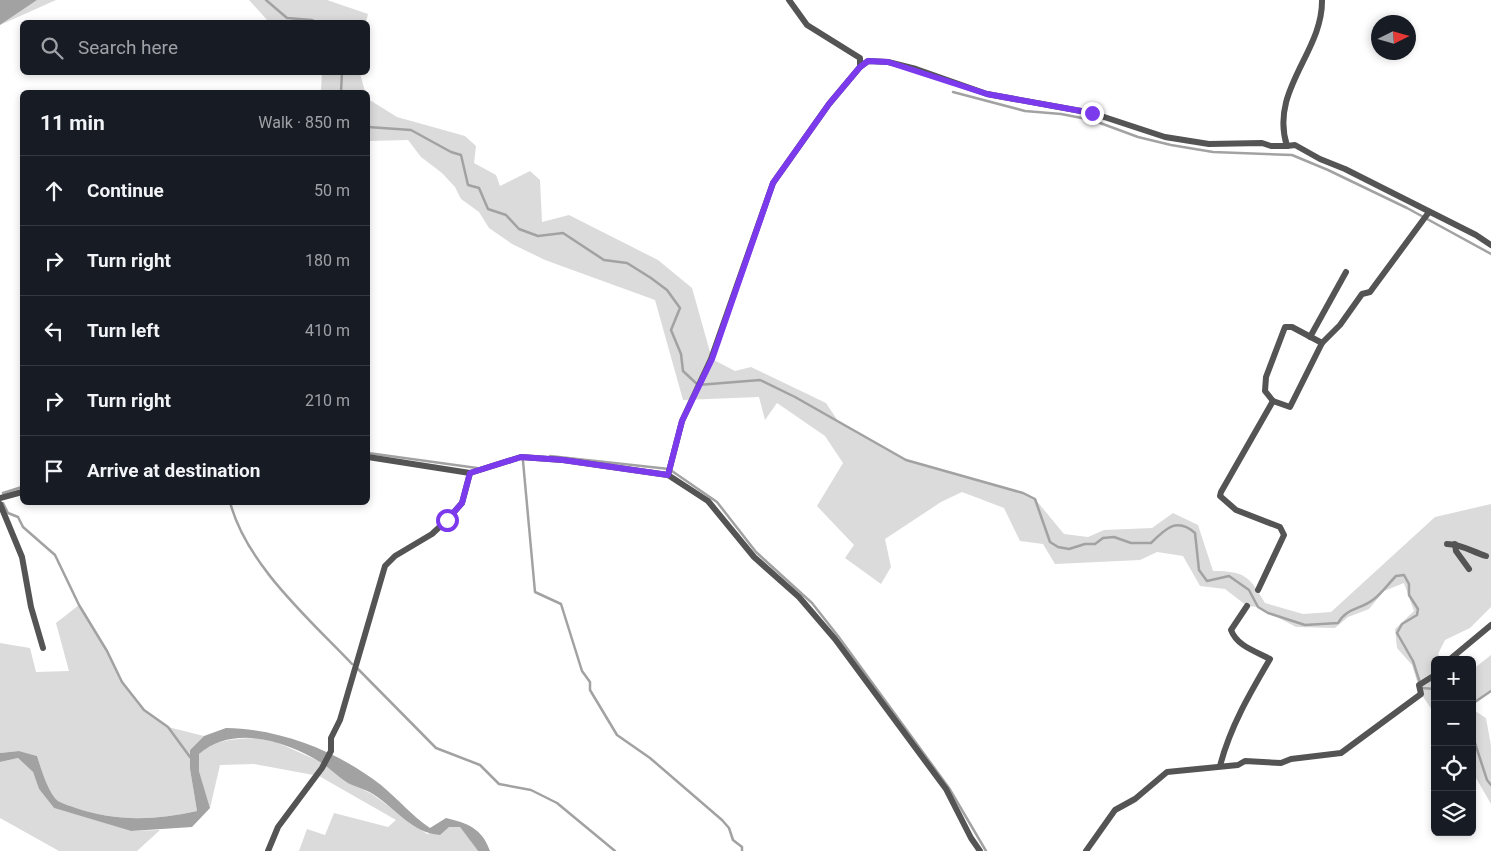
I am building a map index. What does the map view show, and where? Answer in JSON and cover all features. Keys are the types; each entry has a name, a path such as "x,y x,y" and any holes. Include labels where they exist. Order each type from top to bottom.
{"street":[{"path":"788,0 807,25 860,58 860,67"},
{"path":"1287,146 1284,132 1288,91 1322,17 1322,0"},
{"path":"668,475 682,421 712,359 773,183 829,104 860,67 868,61 888,62 987,94 1092,113 1138,130 1180,140 1209,144 1262,143 1271,146 1295,145 1476,235 1491,245"},
{"path":"1322,343 1292,327 1285,327 1266,377 1265,391 1273,401 1290,407 1322,343 1340,325 1362,294 1370,292 1429,212"},
{"path":"1310,337 1346,272"},
{"path":"1258,590 1284,535 1280,528 1236,510 1220,496 1220,492 1273,401"},
{"path":"370,457 470,473 521,457 563,460 668,475 708,501 754,557 799,597 835,639 946,789 980,851"},
{"path":"268,851 278,827 322,768 331,751 332,738 340,720 385,566 395,556 432,534 447,520 462,503 470,473"},
{"path":"0,498 20,493"},
{"path":"0,504 22,557 31,607 43,648"},
{"path":"1447,544 1455,544 1486,556"},
{"path":"1455,544 1456,551 1469,570"},
{"path":"1220,766 1241,711 1270,659 1234,638 1231,630 1248,606"},
{"path":"1454,656 1491,625"},
{"path":"1086,851 1115,810 1135,799 1167,772 1238,765 1245,761 1281,763 1291,759 1341,753 1421,694 1419,685 1431,678"}],"shaded area":[{"path":"0,0 37,0 0,25"},
{"path":"37,0 56,0 0,25"},
{"path":"249,0 327,0 368,14 366,20 267,20"},
{"path":"322,75 361,75 364,90 321,90"},
{"path":"370,100 397,117 465,136 476,146 474,163 496,175 500,186 530,171 540,180 542,222 569,215 658,260 692,288 712,359 735,371 751,367 826,403 838,421 906,460 1023,493 1035,499 1064,534 1088,537 1104,530 1152,528 1173,513 1198,525 1213,571 1239,574 1250,581 1265,603 1303,614 1331,612 1435,517 1491,504 1491,607 1470,628 1445,640 1438,654 1439,656 1431,656 1431,708 1421,694 1412,665 1397,648 1395,629 1414,611 1404,583 1384,591 1369,609 1348,617 1335,628 1296,627 1258,607 1247,606 1225,589 1200,586 1183,556 1157,552 1140,560 1055,564 1043,544 1020,541 1004,508 962,492 941,502 885,539 891,567 881,584 845,558 854,545 817,506 843,463 825,436 777,403 765,420 759,397 683,400 655,300 545,260 512,244 489,228 479,212 461,199 455,187 442,173 421,157 408,140 370,141"},
{"path":"79,605 107,651 122,682 144,710 168,727 204,736 190,750 190,769 197,811 152,818 106,816 91,813 62,803 54,797 45,780 37,756 19,751 0,753 0,643 30,648 36,672 69,671 56,623"},
{"path":"1491,655 1491,691 1476,701 1476,701 1476,667"},
{"path":"1476,712 1486,718 1491,746 1491,804 1476,778"},
{"path":"226,728 247,729 267,733 308,744 327,752 381,785 430,828 446,818 461,822 473,828 483,837 490,851 478,851 460,827 449,827 440,835 421,830 373,794 348,783 306,754 276,742 260,739 228,740 213,745 199,754 199,771 210,808 192,827 131,831 54,808 39,789 33,772 18,758 0,762 0,753 19,751 37,756 45,780 54,797 62,803 91,813 136,818 182,814 197,811 190,769 190,750 204,736"},
{"path":"256,738 276,742 321,762 348,782 372,794 427,834 449,827 460,827 478,851 299,851 307,829 325,835 334,813 388,827 396,820 319,776 254,764 220,765 210,808 199,771 199,754 212,745 219,743"},
{"path":"18,758 33,772 39,789 54,808 131,831 160,830 137,851 59,851 0,818 0,762"}],"waterway":[{"path":"266,0 287,18 312,20"},
{"path":"341,90 342,75"},
{"path":"953,92 1025,111 1061,114 1092,120 1138,137 1171,145 1213,152 1292,155 1407,208 1491,254"},
{"path":"370,127 411,130 451,152 461,155 468,185 479,188 488,209 506,215 519,229 538,236 563,233 604,260 627,263 667,290 680,308 671,330 681,354 683,371 698,385 760,380 795,397 906,460 1023,493 1035,499 1050,542 1058,547 1069,549 1085,544 1095,544 1103,538 1114,537 1131,543 1151,543 1172,526 1183,526 1195,533 1199,570 1207,581 1229,576 1249,590 1258,607 1268,613 1305,625 1338,623 1350,611 1374,599 1396,576 1404,575 1409,584 1409,595 1418,609 1417,615 1402,624 1397,633 1413,661 1420,683"},
{"path":"370,453 477,468"},
{"path":"550,456 669,469 717,502 756,552 812,603 838,636 949,788 986,851"},
{"path":"523,461 535,592 561,604 582,671 590,682 590,690 617,735 650,758 722,820 729,828 733,840 742,847 742,851"},
{"path":"3,493 20,488"},
{"path":"3,503 8,513 18,517 23,527 55,555 79,605 107,651 122,682 144,710 168,727 190,757"},
{"path":"231,505 238,525 264,569 299,609 352,664"},
{"path":"358,669 436,748 480,765 499,784 531,790 557,803 615,851"},
{"path":"1422,688 1431,689"},
{"path":"1476,701 1491,691"},
{"path":"1476,746 1487,780 1491,785"}],"route":[{"path":"447,520 462,503 467,492 470,473 521,457 563,460 668,475 682,421 712,359 773,183 829,104 854,77 860,67 868,61 888,62 916,69 987,94 1092,113"}]}
